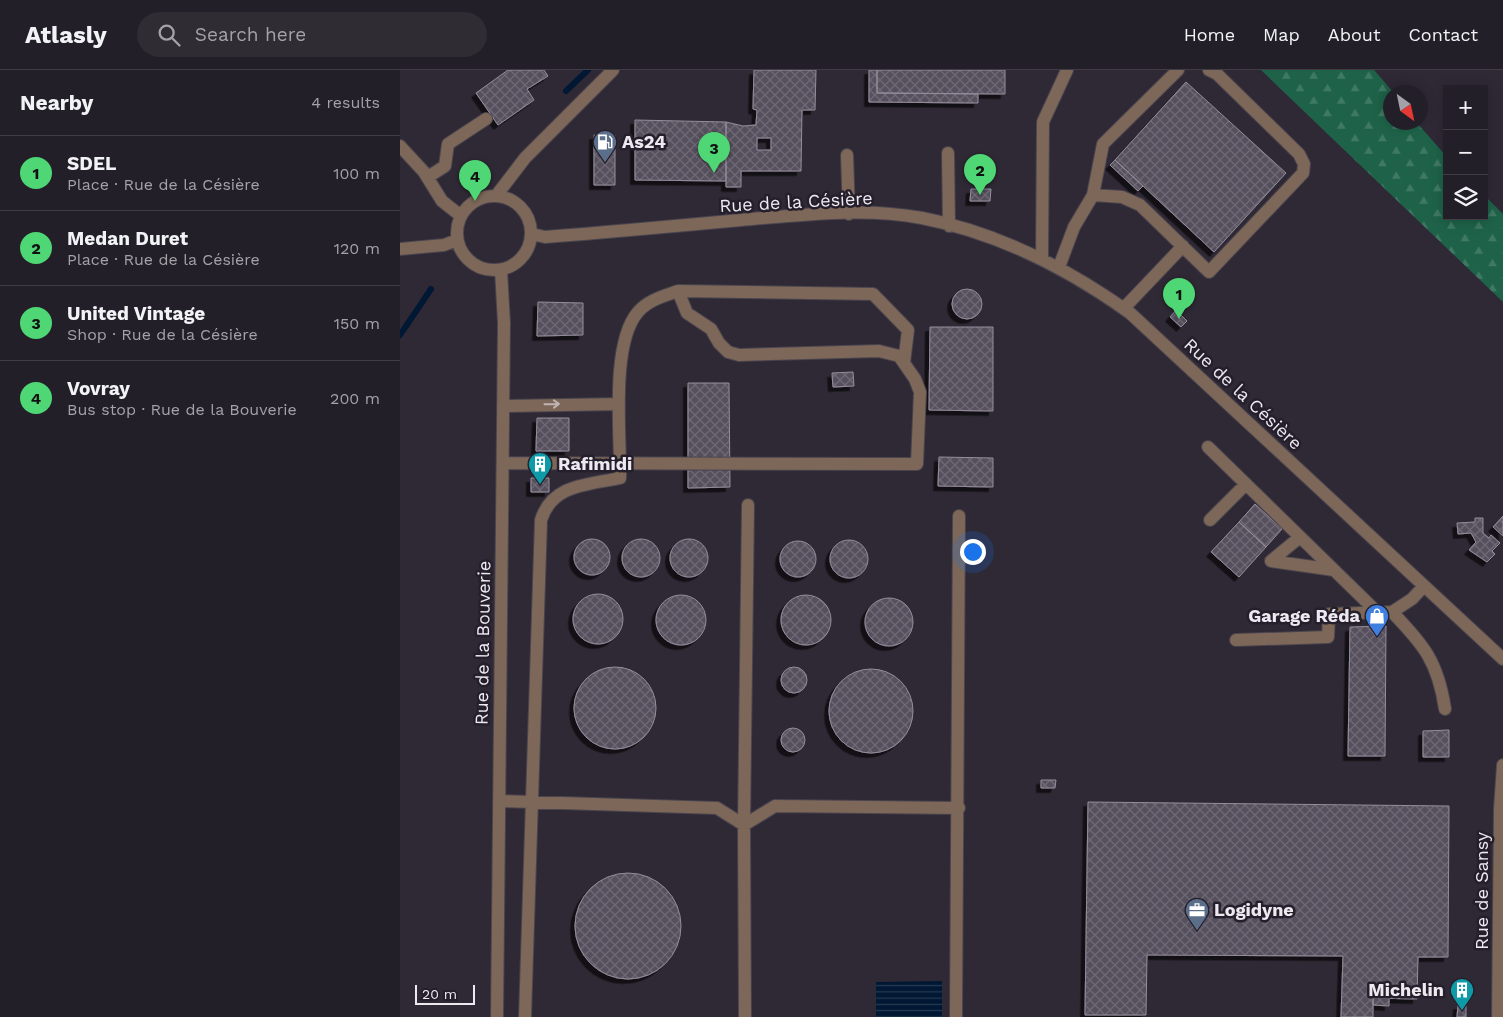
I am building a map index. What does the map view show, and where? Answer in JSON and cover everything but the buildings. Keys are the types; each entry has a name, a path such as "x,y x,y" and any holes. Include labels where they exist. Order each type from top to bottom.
{"street":[{"path":"496,196 525,158 613,70"},
{"path":"1042,259 1044,122 1067,70"},
{"path":"1059,267 1074,227 1093,195 1104,144 1178,70"},
{"path":"1093,195 1122,197 1140,205 1209,272 1303,173 1304,164 1299,154 1217,74 1209,70"},
{"path":"428,177 445,166 448,144 486,119"},
{"path":"400,146 413,158 428,177 442,201 461,216"},
{"path":"948,153 950,226"},
{"path":"847,155 849,214"},
{"path":"496,196 518,204 530,223 532,234 526,254 511,267 489,271 468,261 461,251 457,240 457,228 461,216 475,201 496,196"},
{"name":"Rue de la Césière","path":"532,234 545,237 788,216 849,214 921,218 1015,246 1059,267 1124,308 1503,659"},
{"path":"400,249 444,245 457,240"},
{"path":"1124,308 1183,246"},
{"name":"Rue de la Bouverie","path":"497,1017 504,322 501,270"},
{"path":"525,1017 534,801 541,520 544,508 557,494 572,488 620,478 619,371 628,330 637,313 650,301 678,290 873,294 908,330 904,363"},
{"path":"502,463 917,464 920,392 899,356 879,351 739,355 728,352 719,343 711,330 687,313 678,290"},
{"path":"503,406 619,404"},
{"path":"1208,447 1376,612"},
{"path":"1210,520 1246,484"},
{"path":"745,1017 744,825 748,505"},
{"path":"956,1017 959,808 959,516"},
{"path":"1300,537 1270,561 1334,570"},
{"path":"1236,640 1328,638 1328,614 1392,612 1412,599 1424,586"},
{"path":"1392,612 1434,663 1441,684 1445,709"},
{"name":"Rue de Sansy","path":"1498,1017 1500,809 1503,765"},
{"path":"499,802 534,801 717,808 744,825"},
{"path":"744,825 775,806 959,808"}],"green space":[{"path":"1261,70 1374,70 1387,85 1383,85 1383,130 1423,130 1443,152 1443,220 1488,220 1488,199 1503,214 1503,302"}],"water":[{"path":"942,981 942,1017 876,1017 876,982"}],"waterway":[{"path":"566,91 588,70"},
{"path":"400,335 431,289"}],"place":[{"name":"As24","path":"605,163"},
{"name":"United Vintage","path":"714,173"},
{"name":"Medan Duret","path":"980,195"},
{"name":"Vovray","path":"475,201"},
{"name":"SDEL","path":"1179,319"},
{"name":"Rafimidi","path":"540,485"},
{"name":"Garage Réda","path":"1377,637"},
{"name":"Logidyne","path":"1197,931"},
{"name":"Michelin","path":"1462,1011"}]}
